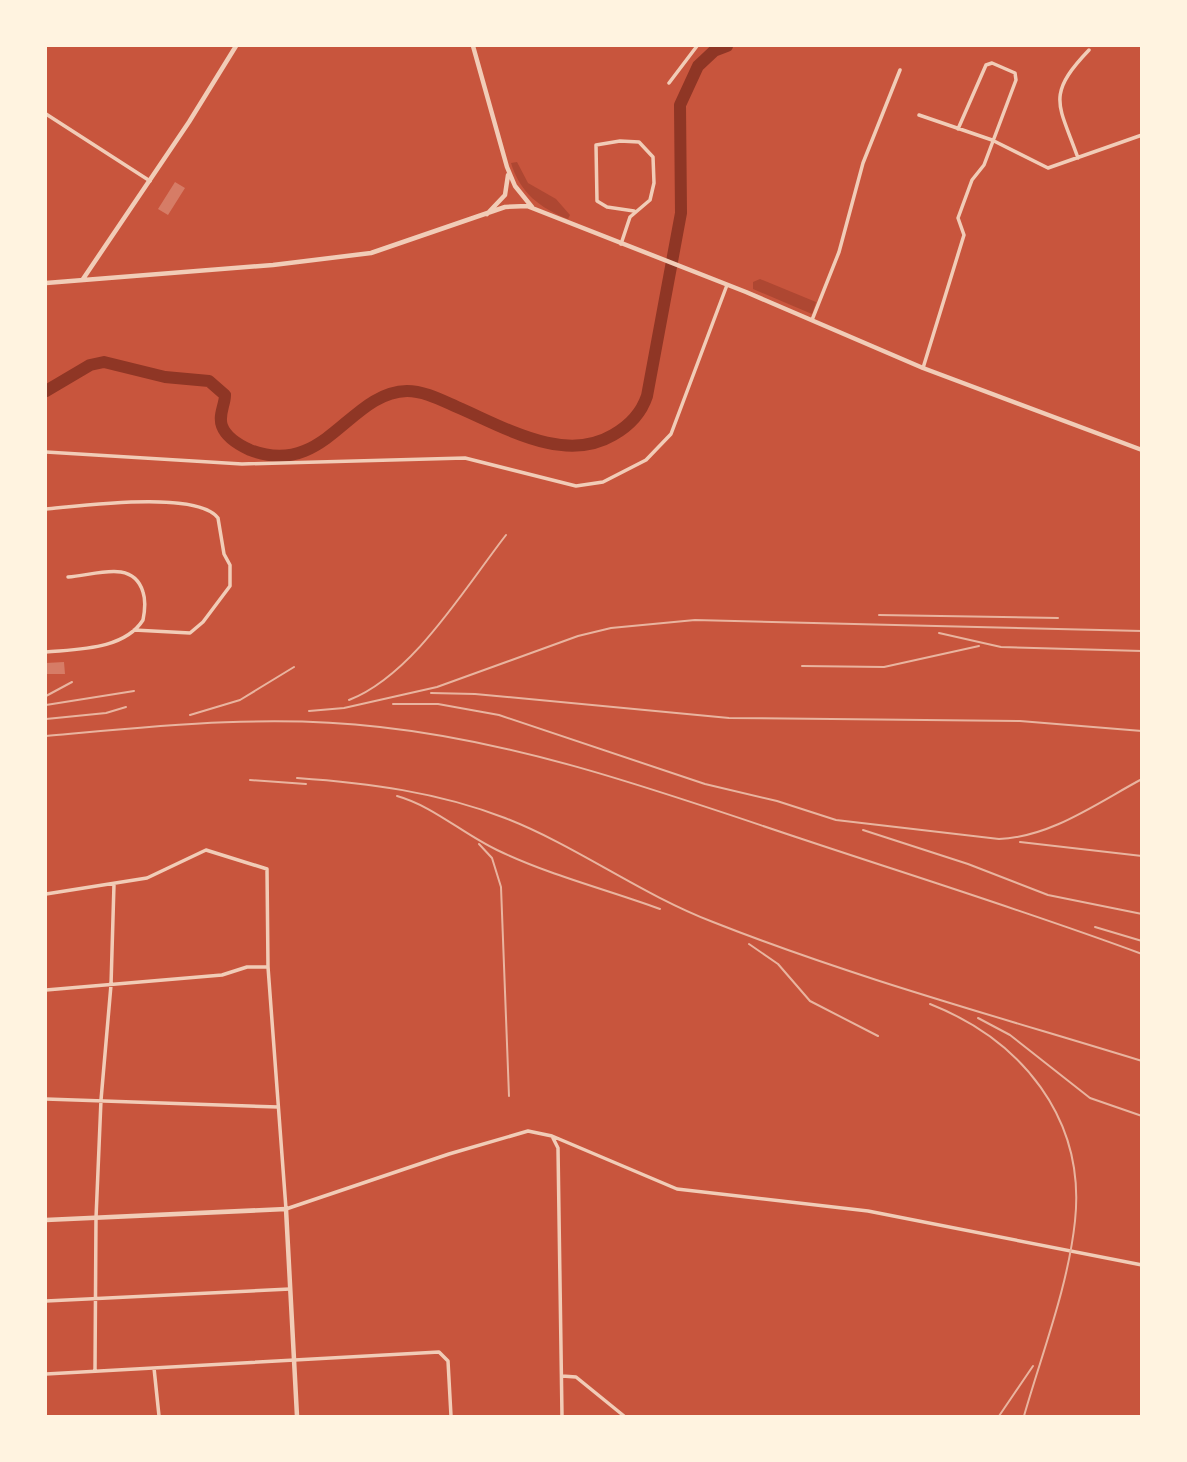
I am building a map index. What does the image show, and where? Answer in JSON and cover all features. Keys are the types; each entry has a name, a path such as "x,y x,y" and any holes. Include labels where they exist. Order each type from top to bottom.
{"street":[{"path":"82,280 150,181 236,46"},
{"path":"473,46 507,167 515,186 533,208"},
{"path":"669,83 697,46"},
{"path":"1079,158 1060,107 1058,94 1066,75 1089,50"},
{"path":"923,368 964,235 958,218 972,180 984,165 1016,75 992,63 986,65 958,129"},
{"path":"813,320 839,252 863,163 900,69"},
{"path":"46,114 150,181"},
{"path":"919,116 992,140 1048,168 1142,135"},
{"path":"621,244 634,211 646,205 652,192 654,164 650,151 632,141 596,145 597,201 607,207 634,211"},
{"path":"484,217 505,195 507,167"},
{"path":"46,283 273,265 371,253 484,217 505,207 533,208 813,320 923,368 1142,450"},
{"path":"46,452 242,464 465,458 576,486 603,482 646,460 671,434 727,285"},
{"path":"46,509 150,502 204,507 218,518 231,570 230,586 225,595 203,622 190,633 134,630 95,646 46,652"},
{"path":"68,577 112,571 134,577 141,585 145,609 143,620 134,630"},
{"path":"46,894 147,878 206,850 267,869 268,967 286,1209 297,1416"},
{"path":"96,1371 96,1217 101,1100 111,985 114,884"},
{"path":"46,990 222,975 247,967 268,967"},
{"path":"46,1099 278,1107"},
{"path":"46,1220 286,1209 449,1154 528,1131 552,1136 677,1189 868,1211 1142,1265"},
{"path":"552,1136 558,1148 562,1416"},
{"path":"46,1301 290,1289"},
{"path":"46,1374 443,1353 448,1362 451,1416"},
{"path":"154,1368 159,1416"},
{"path":"562,1376 576,1377 624,1416"}],"shaded area":[{"path":"517,162 528,183 556,199 570,215 568,219 532,198 515,174 511,163"},
{"path":"760,279 816,302 812,314 753,289 753,282"}],"building":[{"path":"175,182 185,188 168,215 158,209"},
{"path":"64,662 65,674 46,674 46,663"}],"waterway":[{"path":"46,391 90,365 104,362 165,377 209,381 225,395 221,418 227,434 250,450 276,456 298,453 317,444 369,405 387,395 407,391 432,396 514,432 554,444 575,446 594,443 613,435 634,419 647,396 681,213 680,105 698,66 714,51 727,46"}],"railway":[{"path":"349,700 372,688 416,651 506,535"},
{"path":"879,615 1058,618"},
{"path":"309,711 344,708 437,687 578,636 611,628 695,620 1142,631"},
{"path":"939,633 1001,647 1142,651"},
{"path":"802,666 884,667 979,646"},
{"path":"190,715 240,700 294,667"},
{"path":"46,696 72,682"},
{"path":"46,705 134,691"},
{"path":"431,693 475,694 729,718 1020,721 1142,731"},
{"path":"393,704 438,704 499,715 705,784 777,801 836,820 999,839 1018,837 1055,825 1142,779"},
{"path":"46,719 106,713 126,707"},
{"path":"46,736 254,721 380,727 488,745 541,757 646,788 1015,909 1142,954"},
{"path":"297,778 402,790 480,809 532,829 686,911 765,942 872,979 1142,1061"},
{"path":"250,780 306,784"},
{"path":"397,796 423,806 484,843 517,859 660,909"},
{"path":"863,830 968,864 1048,895 1142,914"},
{"path":"1020,842 1142,856"},
{"path":"479,844 492,858 501,887 509,1096"},
{"path":"1095,927 1142,941"},
{"path":"749,944 778,964 810,1001 878,1036"},
{"path":"930,1004 963,1019 1019,1061 1041,1087 1058,1117 1070,1149 1076,1184 1072,1246 1061,1295 1024,1416"},
{"path":"978,1018 1010,1035 1090,1098 1142,1116"},
{"path":"999,1416 1033,1366"}]}
